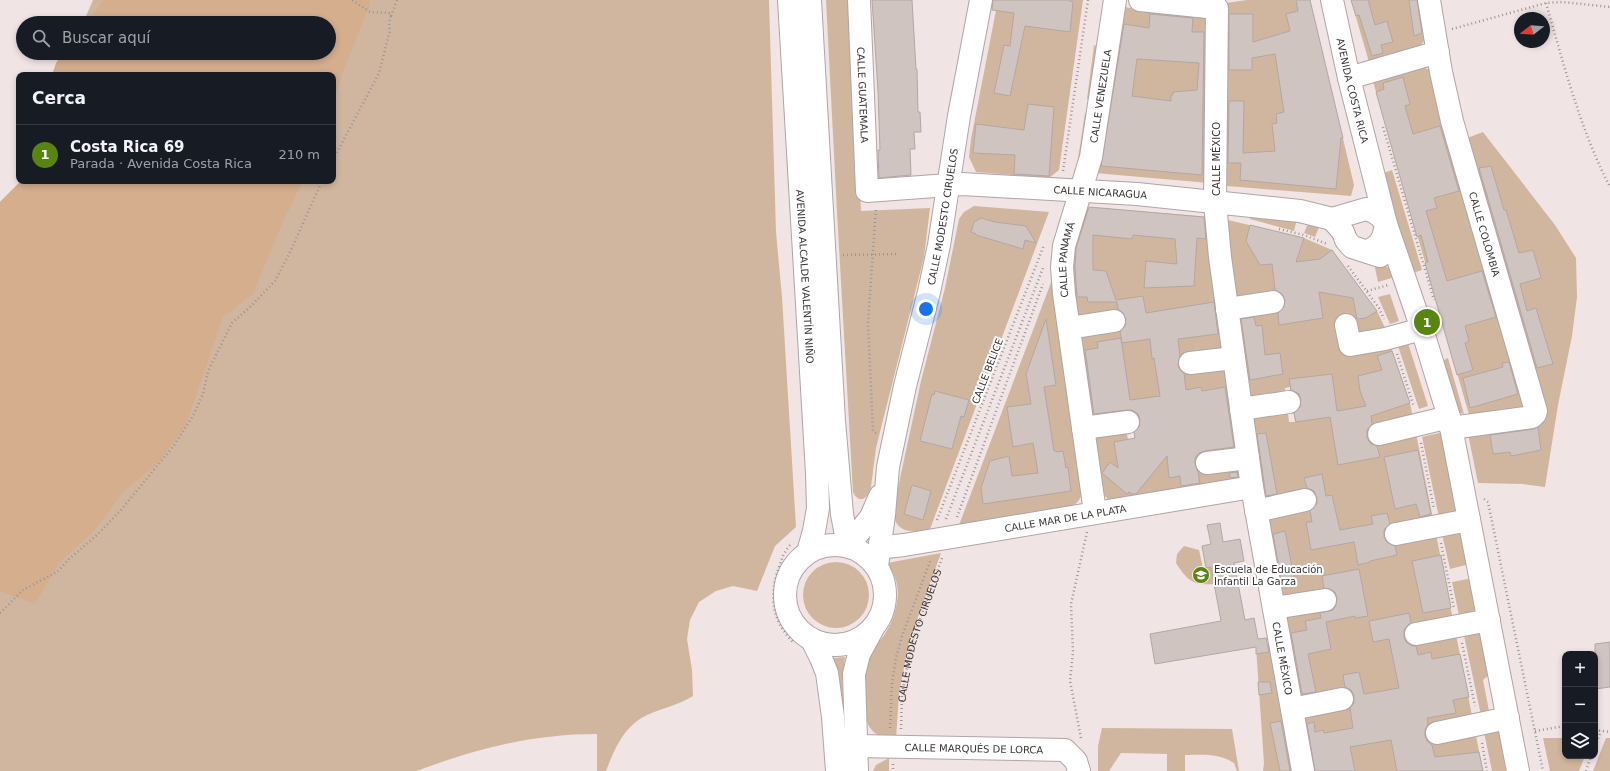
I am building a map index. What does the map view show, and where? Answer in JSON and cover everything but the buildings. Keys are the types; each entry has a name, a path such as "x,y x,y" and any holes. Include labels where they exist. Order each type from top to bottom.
{"street":[{"name":"AVENIDA ALCALDE VALENTÍN NIÑO","path":"789,0 817,473 818,508 808,552"},
{"path":"810,0 834,420 841,499 848,546"},
{"name":"CALLE GUATEMALA","path":"859,0 872,190"},
{"name":"CALLE MODESTO CIRUELOS","path":"878,556 884,516 886,479 905,386 931,286 939,245 960,109 981,0"},
{"name":"CALLE VENEZUELA","path":"1070,187 1091,157 1115,0"},
{"name":"CALLE MÉXICO","path":"1140,0 1217,8 1215,203 1220,257 1252,487 1303,771"},
{"name":"AVENIDA COSTA RICA","path":"1332,0 1349,78 1386,224 1422,329 1450,423 1518,771"},
{"name":"CALLE COLOMBIA","path":"1429,0 1441,72 1462,158 1536,410 1532,417 1523,419 1450,423"},
{"path":"1349,78 1437,44"},
{"name":"AVENIDA COSTA RICA","path":"1345,224 1374,191 1375,181"},
{"name":"CALLE NICARAGUA","path":"872,190 948,184 1070,187 1300,211 1345,224 1380,216 1386,224"},
{"name":"CALLE PANAMÁ","path":"1070,187 1062,267 1069,328 1095,512"},
{"path":"1345,224 1346,240 1352,247 1398,262"},
{"path":"1368,251 1379,245 1382,241 1385,234 1386,224"},
{"path":"1227,310 1273,302"},
{"path":"1069,328 1114,321"},
{"path":"1346,325 1350,345 1392,337 1422,329"},
{"path":"1190,364 1234,358"},
{"path":"1241,409 1289,402"},
{"path":"1083,428 1128,422"},
{"path":"1379,434 1418,425 1450,423"},
{"path":"1207,463 1248,458"},
{"name":"CALLE MODESTO CIRUELOS","path":"848,546 866,525 876,506 886,479"},
{"name":"CALLE MAR DE LA PLATA","path":"878,556 886,547 1252,487"},
{"path":"841,499 850,506 858,509 867,509 876,506"},
{"path":"1256,511 1305,500"},
{"path":"1396,534 1469,520"},
{"path":"857,771 854,674 859,654 880,618 885,598 883,578 878,556 865,554 848,546 834,544 821,546 808,552 798,560 790,571 784,597 792,622 801,632 812,640 824,644 837,645 851,643 862,637 873,628"},
{"name":"CALLE MÉXICO","path":"1274,608 1325,600"},
{"path":"1416,634 1489,620"},
{"path":"812,640 827,673 833,717 837,771"},
{"name":"CALLE MÉXICO","path":"1292,709 1342,699"},
{"path":"1437,733 1508,718"},
{"name":"CALLE MARQUÉS DE LORCA","path":"856,746 897,742 1064,750 1076,761 1079,771"}],"path":[{"path":"352,0 370,12 389,13 391,16"},
{"path":"336,154 379,73 390,36 389,23 397,0"},
{"path":"1070,187 1088,0"},
{"path":"1437,44 1452,29 1546,3 1563,2 1610,7"},
{"path":"1546,3 1576,105 1599,166 1610,187"},
{"path":"0,613 23,590 62,569 69,559 97,535 121,510 174,444 194,414 203,394 208,371 229,328 232,323 275,281 291,250 321,184"},
{"path":"872,190 873,254 868,323 873,431 878,435"},
{"path":"1277,229 1304,236 1345,224"},
{"name":"CALLE BELICE","path":"939,539 1045,242"},
{"path":"873,254 897,254"},
{"path":"1344,260 1379,308 1392,337 1417,418 1487,771"},
{"path":"893,771 897,742 890,725 892,683 896,658 902,636 1044,263"},
{"path":"939,539 1044,283"},
{"path":"1081,739 1070,681 1073,652 1071,604 1088,526 1095,512"},
{"name":"CALLE MODESTO CIRUELOS","path":"897,742 902,694 912,642 939,539"},
{"path":"1535,731 1562,726"},
{"path":"1598,730 1610,732"},
{"path":"1598,738 1601,731"},
{"path":"1586,771 1590,759"}],"shaded area":[{"path":"93,0 769,0 776,232 782,297 796,527 775,546 757,591 733,586 716,591 699,602 690,620 687,639 692,670 693,696 677,704 647,715 632,725 621,738 606,771 597,771 597,734 582,734 537,738 492,747 469,753 416,771 0,771 0,202 18,184 336,184 336,72 53,72 58,60 336,60 336,16 86,16"},
{"path":"104,0 370,0 370,5 336,93 336,72 53,72 59,60 336,60 336,16 91,16"},
{"path":"826,0 852,0 861,211 930,208 924,257 876,448 871,487 867,496 863,499 859,499 853,492"},
{"path":"998,0 1083,0 1059,170 1049,178 976,172 969,157 971,139"},
{"path":"1247,0 1310,0 1354,185 1351,196 1227,186 1226,3"},
{"path":"1351,0 1421,0 1426,38 1419,48 1369,62"},
{"path":"1124,7 1208,18 1209,183 1095,173"},
{"path":"1094,45 1101,48 1094,97 1087,99"},
{"path":"1420,66 1430,70 1526,409 1470,418 1372,78"},
{"path":"1085,113 1092,117 1075,179"},
{"path":"1483,132 1555,225 1576,258 1577,297 1572,336 1558,405 1545,487 1523,484 1478,483 1468,434 1543,422 1462,140"},
{"path":"1392,170 1422,270 1410,274 1381,174"},
{"path":"18,184 302,184 281,226 253,294 223,317 186,425 158,463 124,491 95,530 60,562 35,604 0,591 0,202"},
{"path":"974,206 1049,212 930,529 917,531 906,530 897,524 894,519 893,511 921,381 945,288 959,219 964,212"},
{"path":"1090,207 1208,217 1243,476 1238,481 1110,501 1104,495 1092,431 1125,426 1128,439 1136,442 1129,400 1122,402 1124,414 1089,423 1076,324 1071,247 1082,211"},
{"path":"1251,214 1297,219 1294,231 1250,219"},
{"path":"1224,219 1304,238 1332,250 1377,311 1388,334 1346,343 1389,341 1410,403 1483,771 1313,771 1263,506 1248,411 1287,405 1289,422 1295,422 1290,387 1285,388 1286,396 1247,405"},
{"path":"1309,221 1320,225 1315,237 1304,233"},
{"path":"1376,263 1387,267 1395,277 1378,282 1375,268"},
{"path":"1052,280 1083,490 1077,502 1071,507 959,525"},
{"path":"1390,294 1399,321 1390,324 1378,297"},
{"path":"1407,340 1428,406 1419,409 1397,343"},
{"path":"1448,358 1464,414 1455,411 1440,362"},
{"path":"1443,432 1460,515 1440,522 1422,437"},
{"path":"1463,528 1470,564 1450,569 1441,530"},
{"path":"1184,546 1199,550 1203,568 1211,567 1214,584 1196,583 1187,578 1176,563 1177,554"},
{"path":"941,553 909,642 899,693 896,740 885,738 877,734 868,725 865,711 862,673 867,657 889,627 896,609 898,590 894,576 887,563"},
{"path":"836,562 849,564 864,577 867,582 869,595 867,608 854,623 849,626 836,628 823,626 808,613 805,608 803,595 805,582 818,567 823,564"},
{"path":"1473,578 1479,611 1460,620 1452,582"},
{"path":"1463,631 1483,631 1491,673 1483,680 1490,716 1482,720"},
{"path":"1276,644 1299,771 1263,771 1264,763 1256,647"},
{"path":"845,657 842,680 849,771 834,658"},
{"path":"1483,727 1503,727 1511,771 1492,771"},
{"path":"1102,728 1232,729 1239,771 1237,771 1234,763 1216,756 1185,755 1185,771 1167,771 1167,754 1121,753 1109,771 1098,771 1098,746"},
{"path":"1543,738 1562,738 1562,759 1584,759 1579,771 1550,771"},
{"path":"1606,738 1610,738 1610,771 1593,771"},
{"path":"889,758 889,771 873,771 876,765"}],"place":[{"name":"Costa Rica 69","path":"1427,322"},
{"name":"Escuela de Educación Infantil La Garza","path":"1201,575"}]}
